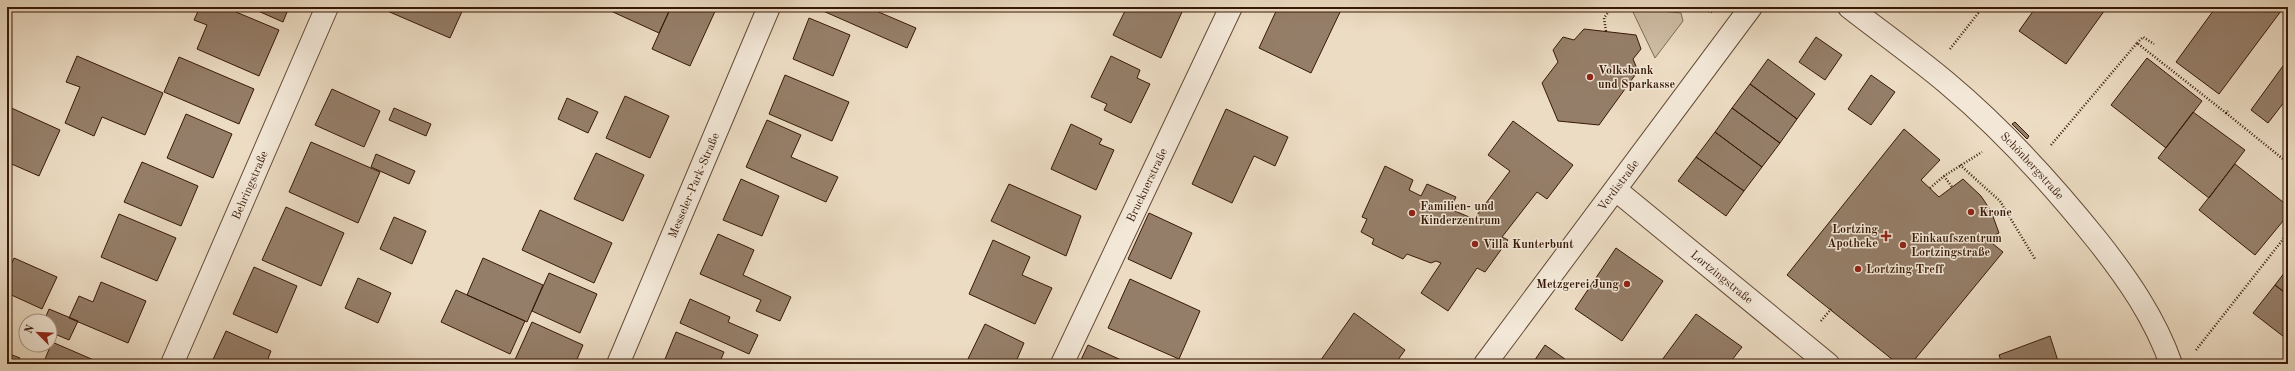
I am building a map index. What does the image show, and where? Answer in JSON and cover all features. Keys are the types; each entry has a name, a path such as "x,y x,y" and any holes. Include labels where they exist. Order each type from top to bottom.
{"street":[{"name":"Behringstraße","path":"172,364 327,7"},
{"name":"Messeler-Park-Straße","path":"618,364 769,7"},
{"name":"Brucknerstraße","path":"1062,364 1231,7"},
{"name":"Verdistraße","path":"1485,364 1751,7"},
{"name":"Schönbergstraße","path":"1848,7 1932,72 1974,107 2053,187 2126,277 2162,338 2171,364"},
{"name":"Lortzingstraße","path":"1616,190 1828,364"}],"path":[{"path":"1606,31 1604,18 1612,7"},
{"path":"1932,72 1983,7"},
{"path":"2048,149 2143,37 2154,44"},
{"path":"2137,43 2227,112 2288,163"},
{"path":"1930,188 1960,165 2005,139"},
{"path":"1960,165 2000,201 2035,258"},
{"path":"1944,176 1952,187"},
{"path":"2196,350 2288,233"}],"shaded area":[{"path":"1631,8 1681,13 1683,21 1655,58"}],"building":[{"path":"200,7 224,7 279,30 259,76 197,49 207,25 194,20"},
{"path":"249,7 289,7 283,22"},
{"path":"378,7 464,7 450,38"},
{"path":"602,7 671,7 659,33"},
{"path":"671,7 717,7 690,66 652,49"},
{"path":"814,7 867,7 916,28 907,48"},
{"path":"1127,7 1171,7 1182,12 1161,58 1113,35"},
{"path":"1278,7 1342,8 1311,73 1259,48"},
{"path":"2036,7 2107,7 2066,64 2019,31"},
{"path":"2216,7 2284,7 2219,94 2176,62"},
{"path":"809,18 850,35 833,76 793,59"},
{"name":"Volksbank und Sparkasse","path":"1584,29 1636,35 1641,49 1633,59 1638,71 1599,125 1558,121 1542,83 1558,62 1553,50 1563,37 1574,40"},
{"path":"1816,37 1842,55 1825,80 1799,62"},
{"path":"77,56 163,93 145,135 102,117 94,136 65,123 80,87 66,82"},
{"path":"1111,56 1140,70 1137,78 1150,84 1131,123 1104,110 1107,104 1091,97"},
{"path":"179,57 254,89 239,124 164,92"},
{"path":"2147,58 2202,101 2166,148 2111,105"},
{"path":"1768,59 1815,94 1797,119 1750,84"},
{"path":"2288,59 2288,97 2268,123 2251,110"},
{"path":"785,75 849,102 832,141 769,114"},
{"path":"1871,75 1895,92 1871,125 1848,109"},
{"path":"1750,84 1797,119 1780,143 1732,108"},
{"path":"332,89 380,111 364,147 315,125"},
{"path":"625,96 669,116 650,158 606,138"},
{"path":"567,98 598,112 588,133 558,119"},
{"path":"7,106 60,130 39,176 7,162"},
{"path":"394,108 431,124 426,136 389,120"},
{"path":"1732,108 1780,143 1762,167 1715,132"},
{"path":"1226,109 1288,137 1275,166 1254,156 1232,203 1192,184"},
{"path":"2193,112 2245,150 2209,198 2158,158"},
{"path":"186,114 232,134 213,178 167,158"},
{"path":"767,120 801,135 791,157 838,177 826,202 746,167"},
{"name":"Familien- und Kinderzentrum","path":"1513,121 1573,165 1547,199 1537,192 1502,237 1508,240 1485,272 1477,268 1448,311 1421,293 1441,263 1436,261 1431,263 1407,254 1403,259 1372,244 1374,239 1361,232 1367,219 1362,217 1385,166 1413,180 1409,190 1421,196 1427,184 1456,197 1450,209 1474,219 1510,171 1488,155"},
{"path":"2015,122 2029,136 2027,139 2012,124"},
{"path":"1071,124 1102,139 1099,144 1114,150 1096,190 1051,169"},
{"name":"Einkaufszentrum Lortzingstraße","path":"1904,129 1940,160 1921,180 1939,197 1963,179 1981,196 1991,211 1999,233 1987,239 2003,252 1911,364 1898,364 1787,275"},
{"path":"1715,132 1762,167 1744,191 1696,157"},
{"path":"311,142 380,172 358,223 289,192"},
{"path":"596,153 644,175 623,221 574,199"},
{"path":"376,154 415,171 409,184 371,167"},
{"path":"1696,157 1744,191 1726,216 1678,181"},
{"path":"142,162 198,186 181,226 124,202"},
{"path":"2235,164 2288,206 2288,215 2255,255 2199,210"},
{"path":"741,179 779,196 762,236 723,220"},
{"path":"1009,184 1081,216 1066,256 991,221"},
{"path":"286,207 344,233 321,286 262,260"},
{"path":"540,210 612,243 594,283 522,250"},
{"path":"1149,213 1192,233 1171,279 1128,259"},
{"path":"119,214 176,238 157,281 101,257"},
{"path":"394,217 426,231 412,264 380,249"},
{"path":"718,234 754,250 743,275 791,297 780,321 756,311 761,300 700,274"},
{"path":"993,240 1030,257 1022,275 1052,288 1035,324 969,294"},
{"path":"1616,248 1663,281 1622,341 1575,309"},
{"path":"14,258 57,277 42,309 7,293 7,274"},
{"path":"483,258 543,285 527,322 467,295"},
{"path":"254,267 297,286 277,333 233,314"},
{"path":"2288,268 2288,295 2275,285"},
{"path":"549,273 597,294 580,333 532,311"},
{"path":"358,278 391,293 378,323 345,308"},
{"path":"1130,279 1200,311 1179,359 1108,328"},
{"path":"101,282 146,301 128,343 69,318 79,296 93,302"},
{"path":"2275,285 2288,295 2288,340 2253,313"},
{"path":"456,290 525,321 510,354 441,322"},
{"path":"690,299 730,317 728,322 758,335 749,354 680,323"},
{"path":"49,309 78,321 69,340 58,335 58,313 47,313"},
{"path":"1354,313 1405,350 1395,364 1318,364"},
{"path":"1696,314 1742,347 1729,364 1659,364"},
{"path":"532,322 583,345 575,364 513,364"},
{"path":"985,324 1024,343 1015,364 966,363"},
{"path":"226,331 271,351 266,364 211,364"},
{"path":"676,332 724,352 719,364 663,364"},
{"path":"2050,336 2059,364 2002,364 1999,355"},
{"path":"58,345 103,364 43,364 48,353 58,353"},
{"path":"1088,345 1130,364 1079,364"},
{"path":"1545,345 1572,364 1532,364"},
{"path":"7,353 20,358 17,364 7,364"}],"place":[{"name":"Volksbank und Sparkasse","path":"1590,77"},
{"name":"Krone","path":"1971,212"},
{"name":"Familien- und Kinderzentrum","path":"1412,213"},
{"name":"Lortzing Apotheke","path":"1886,236"},
{"name":"Villa Kunterbunt","path":"1475,244"},
{"name":"Einkaufszentrum Lortzingstraße","path":"1903,245"},
{"name":"Lortzing Treff","path":"1858,269"},
{"name":"Metzgerei Jung","path":"1627,284"}]}
